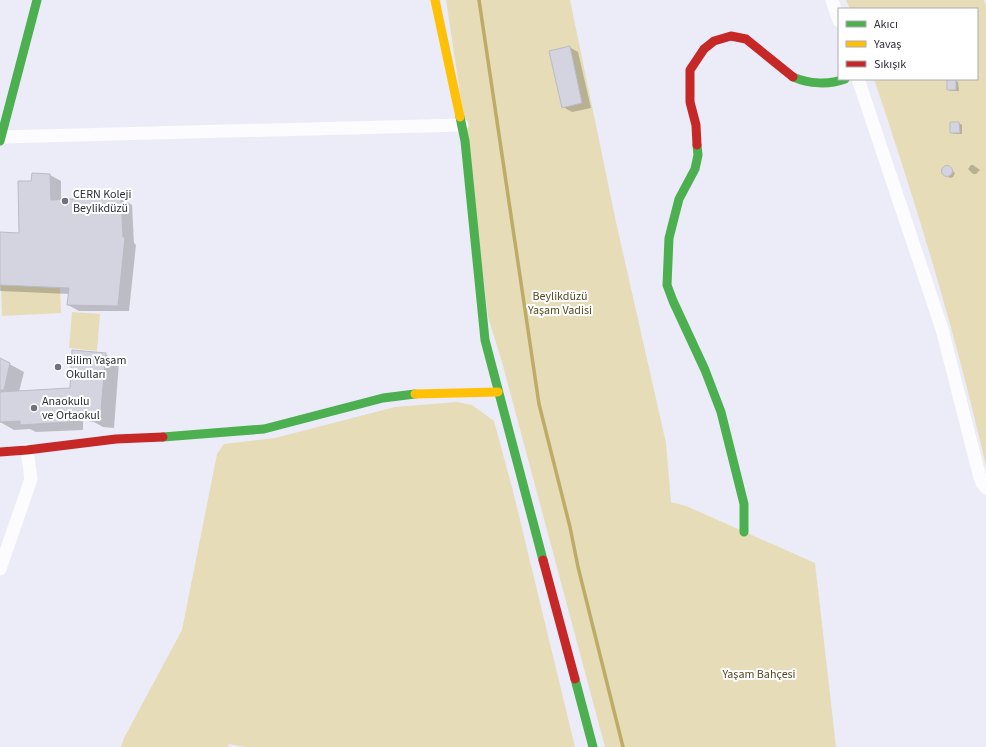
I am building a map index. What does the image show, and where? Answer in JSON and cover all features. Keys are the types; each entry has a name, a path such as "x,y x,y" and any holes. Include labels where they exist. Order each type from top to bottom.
{"street":[{"path":"37,0 0,139 462,125"},
{"path":"435,0 462,125 485,340 592,747"},
{"path":"832,0 838,18"},
{"path":"744,532 744,504 722,412 706,370 673,301 667,285 669,238 679,200 695,169 698,155 696,125 690,102 690,70 704,49 714,40 731,36 746,39 794,78 814,83 834,83 842,80"},
{"path":"858,80 942,329 979,474 982,483 986,488"},
{"path":"0,452 116,439 196,436 264,429 384,398 411,394 498,392"},
{"path":"0,568 31,479 27,450"}],"green space":[{"name":"Beylikdüzü Yaşam Vadisi","path":"446,0 570,0 616,222 666,443 671,502 686,506 815,563 836,747 605,747 502,362 488,317 466,132"},
{"path":"846,0 984,0 986,7 986,466 949,319 874,80 978,80 978,8 850,8"},
{"path":"1,285 60,288 61,313 2,316"},
{"path":"72,312 100,314 97,351 69,348"},
{"path":"457,402 472,405 494,421 513,491 575,747 245,747 229,744 228,747 121,747 124,738 182,630 217,454 224,444 275,438 395,407"}],"building":[{"path":"570,46 582,103 562,108 549,51"},
{"path":"947,80 956,80 956,90 947,90"},
{"path":"950,122 959,122 960,133 950,133"},
{"path":"945,166 949,166 951,167 951,175 945,176 942,173 942,169"},
{"path":"32,173 50,174 51,200 121,197 123,237 125,237 118,306 67,305 69,288 0,285 0,232 19,233 18,181 31,181"},
{"path":"72,350 106,353 100,421 88,420 88,416 69,413 69,422 20,425 20,421 0,422 0,392 70,388"},
{"path":"0,358 10,363 4,390 0,390"}],"waterway":[{"path":"479,0 539,404 623,747"}],"traffic: fast":[{"path":"0,141 37,0"},
{"path":"793,77 819,83 842,80"},
{"path":"460,117 465,141 485,340 543,560"},
{"path":"697,145 698,155 695,169 679,199 669,238 667,285 705,370 721,412 744,504 744,532"},
{"path":"163,437 264,429 383,398 415,394"},
{"path":"575,679 593,747"}],"traffic: slow":[{"path":"435,0 460,117"},
{"path":"415,394 498,392"}],"traffic: jam":[{"path":"697,145 696,125 690,102 690,70 704,49 714,41 731,36 746,39 793,77"},
{"path":"0,452 116,439 163,437"},
{"path":"543,560 575,679"}],"place":[{"name":"CERN Koleji Beylikdüzü","path":"65,201"},
{"name":"Bilim Yaşam Okulları","path":"58,367"},
{"name":"Anaokulu ve Ortaokul","path":"34,408"}],"park label":[{"name":"Yaşam Bahçesi","path":"759,674"}]}
